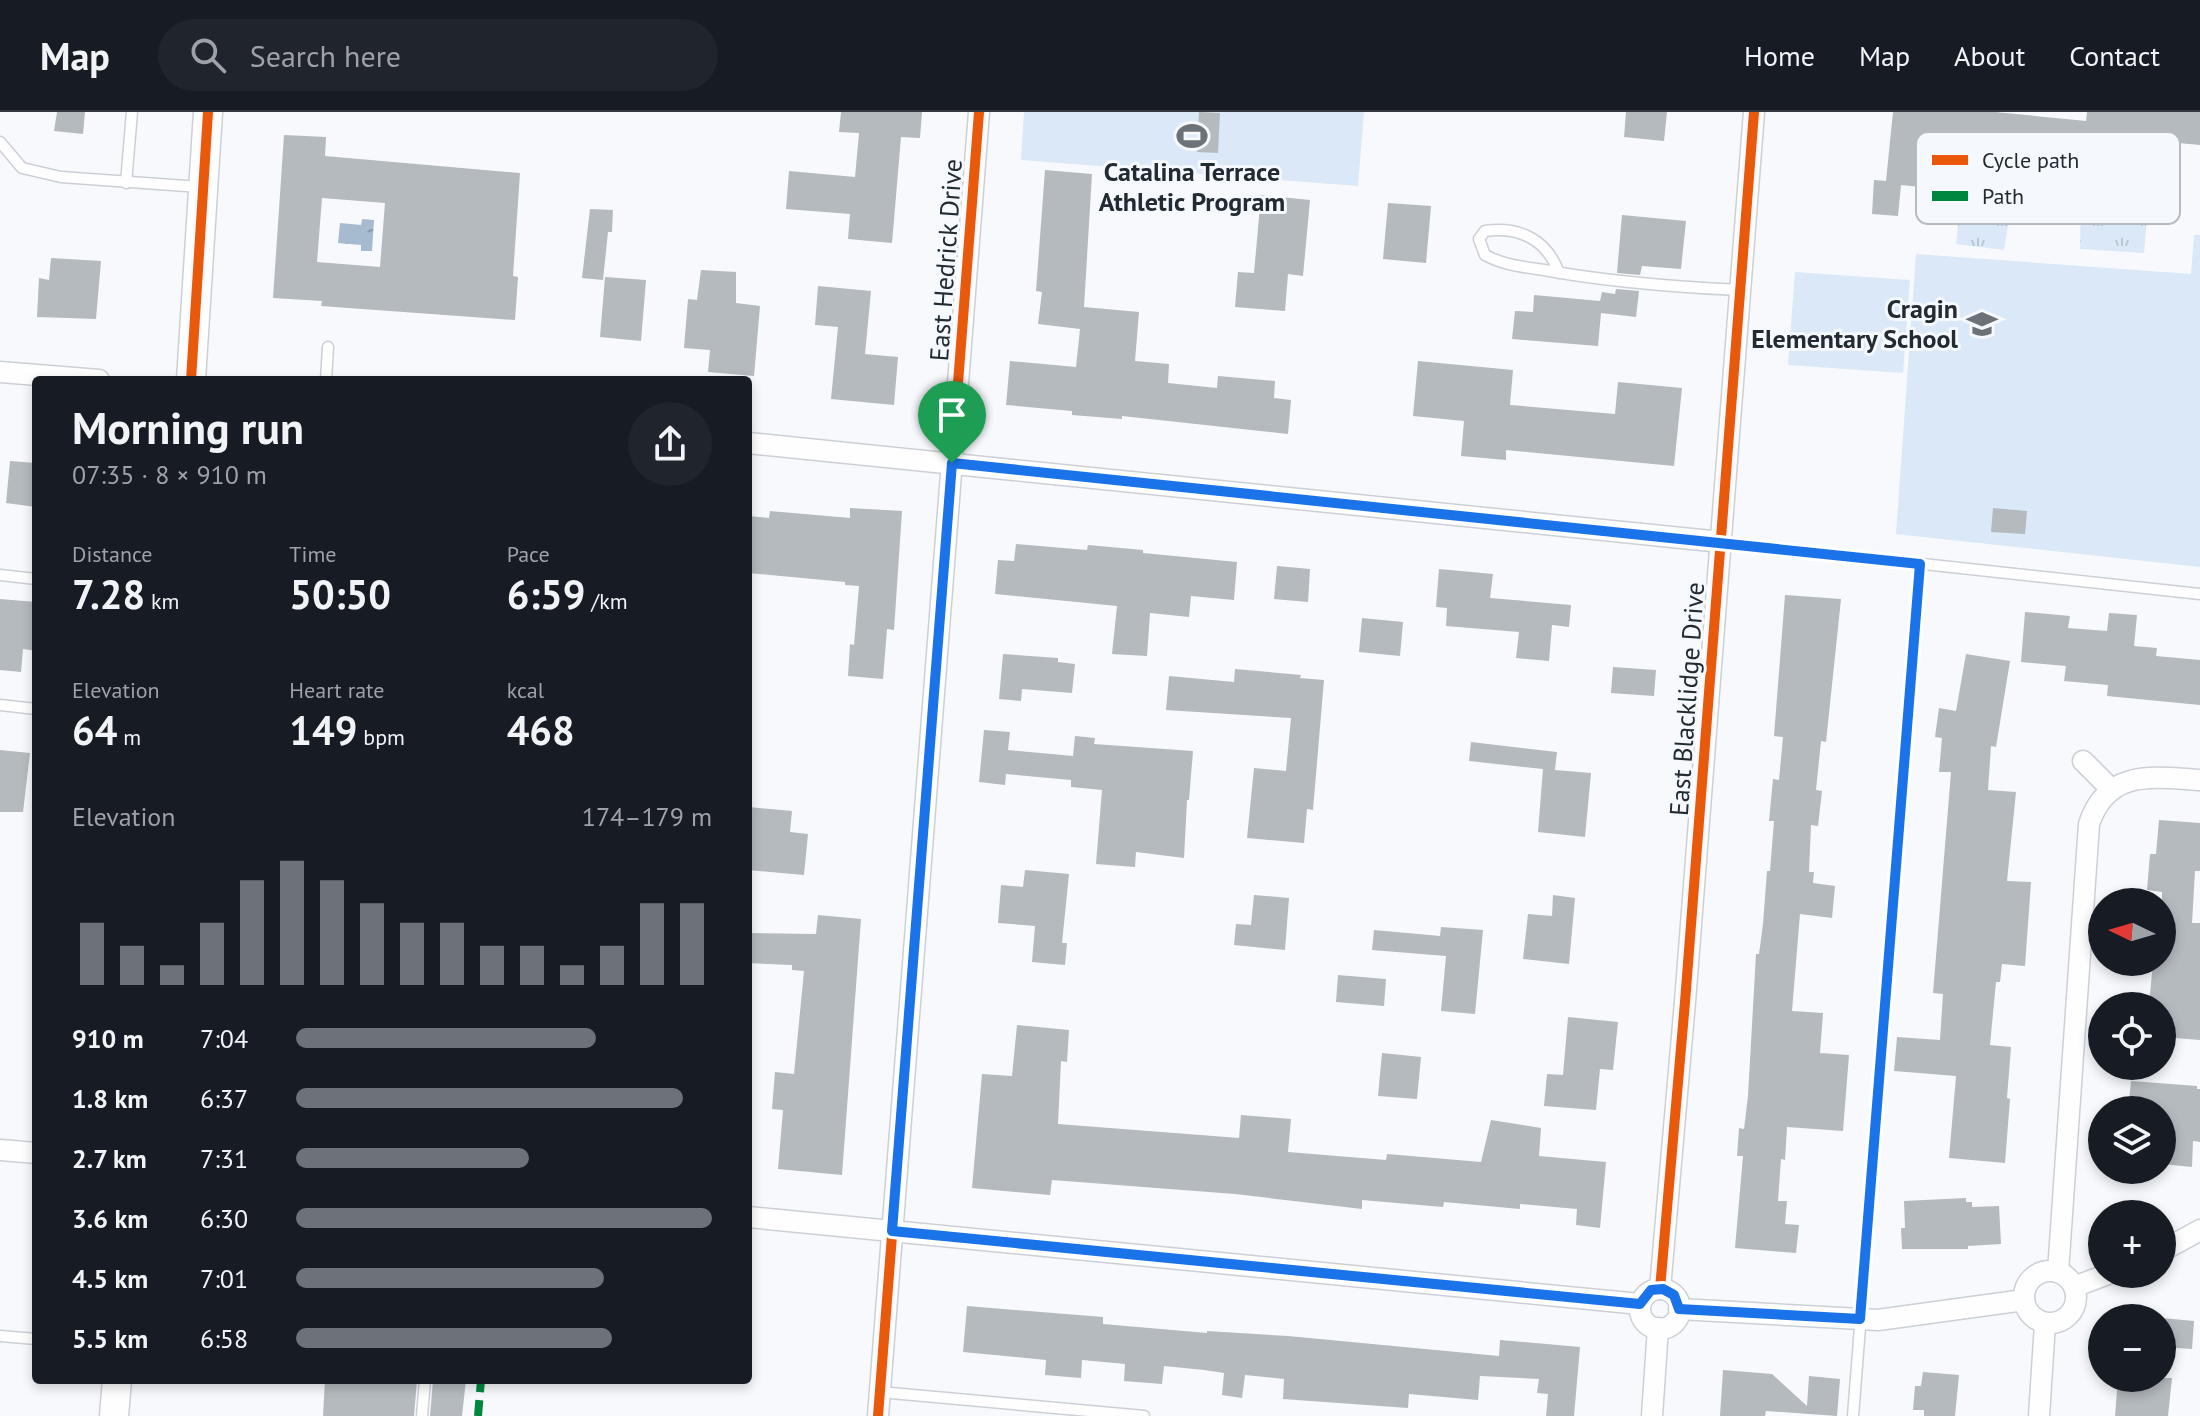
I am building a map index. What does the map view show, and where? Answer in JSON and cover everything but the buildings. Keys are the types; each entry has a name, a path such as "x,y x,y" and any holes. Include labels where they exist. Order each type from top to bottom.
{"main road":[{"path":"191,376 208,112"},
{"path":"114,1416 117,1384"}],"street":[{"name":"East Hedrick Drive","path":"878,1416 979,112"},
{"name":"East Blacklidge Drive","path":"1660,1289 1754,112"},
{"path":"0,372 50,376"},
{"path":"752,443 1721,542"},
{"path":"2083,761 2111,789"},
{"path":"2058,1272 2089,824 2094,807 2111,789 2145,778 2200,780"},
{"path":"0,1150 32,1153"},
{"path":"752,1217 1640,1304"},
{"path":"2176,1243 2200,1230"},
{"path":"2058,1272 2070,1279 2074,1287 2075,1305 2058,1322 2045,1323 2029,1313 2024,1300 2025,1288 2036,1274 2058,1272"},
{"path":"2074,1287 2088,1282"},
{"path":"1660,1289 1674,1295 1679,1309 1677,1319 1672,1324 1658,1328 1647,1325 1643,1320 1640,1304 1646,1294 1660,1289"},
{"path":"1679,1309 1878,1320 2024,1300"},
{"path":"2039,1416 2045,1323"},
{"path":"1652,1416 1658,1328"}],"lane":[{"path":"126,183 132,112"},
{"path":"0,142 22,168 61,177 203,187"},
{"path":"1559,273 1546,247 1520,233 1500,229 1485,231 1479,239 1485,255 1496,262 1559,273 1664,286 1740,290"},
{"path":"326,376 328,347"},
{"path":"1721,542 2200,594"},
{"path":"1853,1416 1920,564"},
{"path":"0,575 32,579"},
{"path":"0,705 32,709"},
{"path":"0,1336 32,1339"},
{"path":"422,1416 425,1384"},
{"path":"880,1392 1144,1416"}],"green space":[{"name":"Catalina Terrace Athletic Program","path":"1024,112 1364,112 1358,186 1021,160"},
{"path":"1958,224 2008,224 2004,250 1956,244"},
{"path":"2080,224 2146,224 2144,253 2080,249"},
{"path":"2194,235 2200,235 2200,567 1896,534 1916,254 2191,274"},
{"path":"1795,272 1910,280 1903,373 1788,365"}],"water":[{"path":"362,219 374,220 372,251 361,251 361,245 338,243 340,223 361,225"}],"marked path":[{"path":"478,1416 481,1384"}],"cycle path":[{"path":"191,376 208,112"},
{"path":"878,1416 979,112"},
{"path":"1660,1289 1754,112"}],"place":[{"name":"Catalina Terrace Athletic Program","path":"1192,136"},
{"name":"Cragin Elementary School","path":"1982,324"}],"route":[{"path":"952,463 1920,564 1860,1319 1679,1309 1674,1295 1663,1289 1651,1290 1640,1304 892,1231 952,463"}]}
